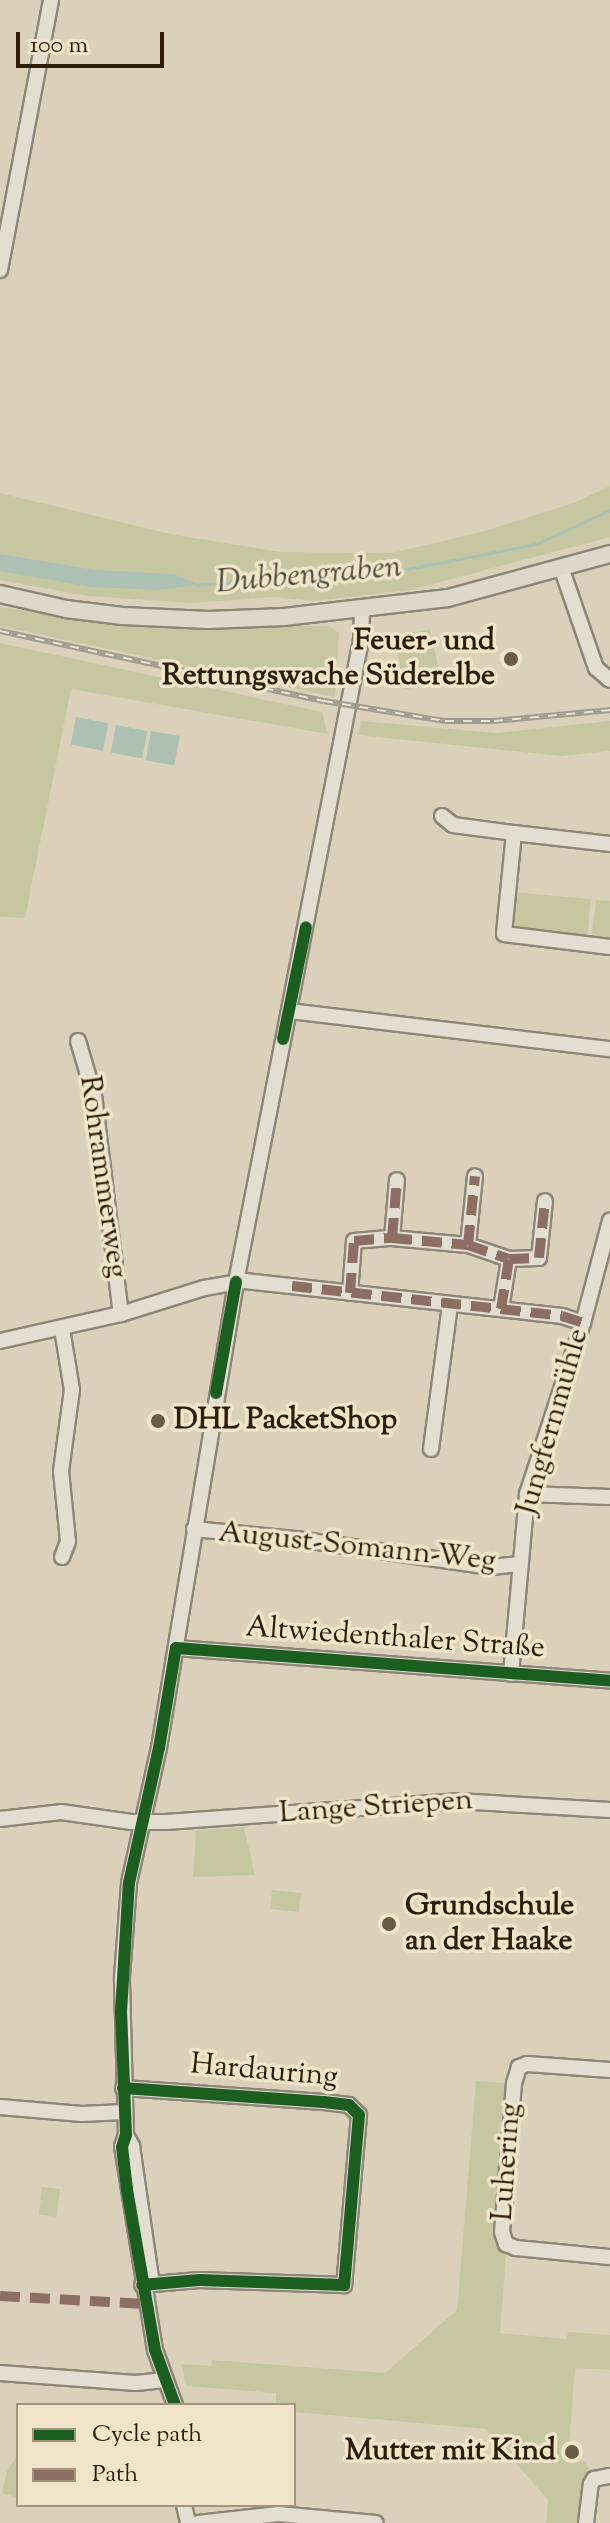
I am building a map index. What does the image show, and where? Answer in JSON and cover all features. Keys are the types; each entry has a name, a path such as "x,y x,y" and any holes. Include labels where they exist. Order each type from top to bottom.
{"main road":[{"path":"0,594 66,609 171,619 274,618 448,598 562,570 610,554"}],"street":[{"path":"0,270 51,0"},
{"path":"562,570 596,668 610,680"},
{"path":"174,2403 155,2350 147,2284 122,2147 126,2135 123,2088 124,1933 129,1883 176,1648 236,1282 361,640 362,610"},
{"path":"442,816 453,825 610,844"},
{"path":"514,833 504,934 610,947"},
{"path":"289,1011 610,1049"},
{"name":"Rohrammerweg","path":"78,1041 93,1085 121,1314"},
{"path":"468,1245 475,1176"},
{"path":"392,1238 397,1180"},
{"path":"350,1293 354,1241 392,1238 468,1245 509,1259 539,1258 545,1201"},
{"name":"Jungfernmühle","path":"511,1674 527,1494 583,1323 610,1221"},
{"path":"501,1309 509,1259"},
{"path":"0,1341 62,1329 204,1288 236,1282 562,1316 583,1323"},
{"path":"431,1449 450,1304"},
{"path":"62,1329 72,1390 61,1471 68,1541 62,1557"},
{"path":"527,1494 610,1497"},
{"name":"August-Somann-Weg","path":"194,1529 319,1542 491,1567 520,1564"},
{"name":"Altwiedenthaler Straße","path":"176,1648 610,1681"},
{"name":"Lange Striepen","path":"0,1819 61,1812 141,1822 189,1821 457,1801 610,1810"},
{"name":"Luhering","path":"610,2070 527,2064 519,2067 514,2083 502,2232 506,2244 516,2248 610,2257"},
{"name":"Hardauring","path":"123,2088 324,2102 349,2105 359,2115 346,2284 199,2280 147,2284"},
{"path":"0,2107 82,2114 124,2112"},
{"path":"0,2373 136,2383 165,2380"},
{"path":"165,2380 165,2403"},
{"path":"586,2523 591,2484 594,2479 610,2476"},
{"path":"198,2523 278,2514 376,2523"}],"green space":[{"path":"610,486 610,537 410,590 313,601 274,597 191,603 88,596 0,580 0,493 175,535 281,552 392,553 485,531 576,502"},
{"path":"0,607 140,627 329,626 339,633 335,697 0,626"},
{"path":"430,629 441,682 405,690 394,637"},
{"path":"0,643 322,712 328,734 71,689 25,918 0,917"},
{"path":"361,721 496,733 610,721 610,751 561,756 358,735"},
{"path":"511,892 591,899 587,939 508,932"},
{"path":"596,900 610,901 610,946 591,943"},
{"path":"244,1827 255,1875 193,1877 196,1831"},
{"path":"272,1890 301,1893 299,1912 270,1909"},
{"path":"476,2081 509,2083 506,2257 500,2333 567,2339 568,2332 610,2335 610,2370 575,2368 568,2460 585,2462 594,2479 587,2523 546,2523 548,2500 486,2429 296,2412 296,2403 276,2403 276,2393 187,2386 181,2364 211,2366 212,2360 385,2373 457,2310"},
{"path":"42,2187 60,2189 57,2217 39,2215"},
{"path":"16,2457 16,2497 2,2493 7,2471"}],"shaded area":[{"path":"0,554 95,570 174,574 199,585 159,590 90,587 0,571"},
{"path":"76,717 108,723 103,751 71,744"},
{"path":"116,725 147,731 142,759 111,752"},
{"path":"151,731 180,736 174,766 146,761"}],"waterway":[{"name":"Dubbengraben","path":"196,585 402,570 536,544 610,510"}],"railway":[{"path":"0,631 324,701 445,721 494,721 610,710"}],"marked path":[{"path":"468,1245 475,1176"},
{"path":"392,1238 397,1180"},
{"path":"501,1309 509,1259 539,1258 545,1201"},
{"path":"350,1293 354,1241 392,1238 468,1245 509,1259"},
{"path":"292,1286 562,1316 583,1323"},
{"path":"0,2296 146,2304"}],"cycle path":[{"path":"283,1039 306,927"},
{"path":"216,1393 236,1282"},
{"path":"174,2403 155,2350 127,2189 122,2147 126,2135 121,2012 129,1883 159,1748 176,1648 610,1681"},
{"path":"123,2088 324,2102 349,2105 359,2115 344,2285 199,2280 142,2285"}],"place":[{"name":"Feuer- und Rettungswache Süderelbe","path":"511,659"},
{"name":"DHL PacketShop","path":"158,1421"},
{"name":"Grundschule an der Haake","path":"389,1924"},
{"name":"Mutter mit Kind","path":"572,2452"}]}
